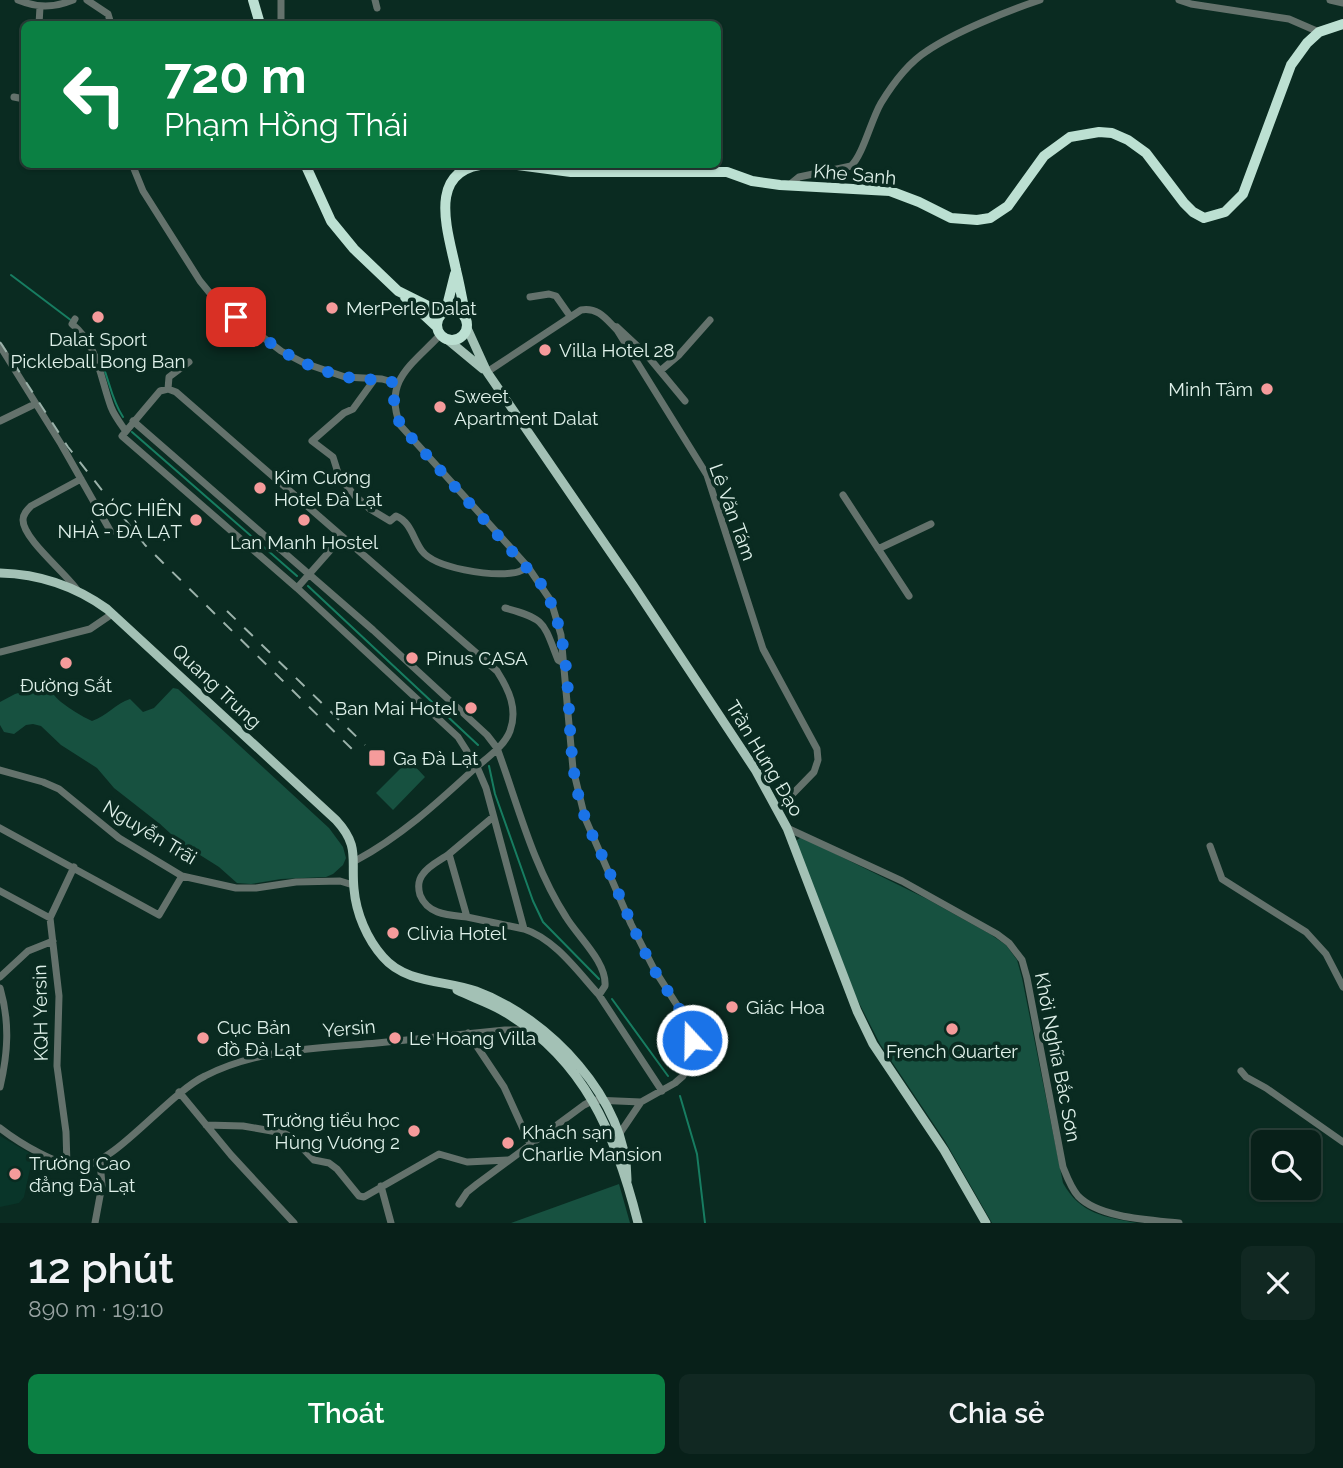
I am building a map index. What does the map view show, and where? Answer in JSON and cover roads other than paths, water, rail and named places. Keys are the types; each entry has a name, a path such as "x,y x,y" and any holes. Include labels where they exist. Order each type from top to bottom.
{"highway":[{"path":"253,0 259,21"},
{"path":"1319,32 1343,24"},
{"name":"Khe Sanh","path":"540,168 571,172 656,169 727,172 752,181 788,186 890,191 951,218 977,220 990,218 1008,206 1044,156 1070,137 1099,132 1120,136 1146,153 1193,212 1204,218 1225,212 1243,194 1291,65 1319,32"},
{"path":"307,168 331,222 368,264 442,333 458,339 466,324 444,219 447,192 460,172 469,168"},
{"path":"442,333 444,312 456,268"},
{"path":"398,291 444,312 456,310 466,324"}],"main road":[{"name":"Trần Hưng Đạo","path":"466,324 487,372 726,724 778,809 857,1011 873,1044 944,1150 986,1223"},
{"name":"Trần Hưng Đạo","path":"442,333 487,372"},
{"name":"Quang Trung","path":"0,573 45,579 79,592 112,614 336,820 348,836 355,861 353,885"},
{"path":"353,885 363,923 384,958 405,972 445,985 499,1009 530,1030 565,1061 598,1100 627,1181 638,1223"},
{"path":"445,985 465,988 499,1001 549,1035 582,1070 619,1133 627,1167 627,1181"}],"street":[{"path":"18,0 40,7 73,0"},
{"path":"87,0 108,14 110,21"},
{"path":"281,0 281,21"},
{"path":"788,186 799,177 851,166 857,161 872,118 886,94 926,51 976,26 1040,0"},
{"path":"1179,0 1289,19 1319,32"},
{"path":"1330,0 1343,3"},
{"path":"39,21 40,7"},
{"path":"14,96 21,98"},
{"path":"134,168 143,191 206,291 218,303 287,356 345,377 382,379 396,383"},
{"path":"530,297 549,294 556,296 570,316"},
{"path":"487,372 570,316 589,309 606,318 637,345 685,401"},
{"name":"Lê Văn Tám","path":"606,318 617,330 707,475 763,649 817,749 818,760 814,772 778,809"},
{"path":"660,371 679,355 710,320"},
{"path":"74,321 102,371 111,406 125,430"},
{"path":"442,333 396,383 394,400 400,425 528,567 551,601 561,635 573,769 585,818 653,969 683,1013 691,1032 688,1067 683,1076 641,1102 613,1142"},
{"path":"0,345 111,532"},
{"path":"168,389 169,377 188,362"},
{"path":"374,380 353,409 344,413 312,442 332,457 339,476 347,487 370,509 390,521 396,516 403,518 422,551 439,562 489,574 515,573 528,567"},
{"path":"355,861 380,848 408,827 477,767 497,748 509,734 513,718 513,703 508,688 497,671 176,392 168,389 160,391 122,436 297,588 458,737 477,767 486,788 524,929"},
{"path":"0,421 35,404"},
{"path":"133,421 397,651 487,735 497,748 551,894 602,968 605,986 599,995"},
{"path":"79,592 66,574 32,540 23,521 24,513 31,506 81,479"},
{"path":"843,495 909,596"},
{"path":"878,549 931,524"},
{"path":"297,588 342,537"},
{"path":"505,608 531,615 540,621 558,660 564,663"},
{"path":"0,652 90,629 112,614"},
{"name":"Nguyễn Trãi","path":"0,770 59,789 119,838 182,876 236,888 296,882 340,881 353,885"},
{"path":"493,817 450,854 424,872 419,880 419,891 430,909 441,914 524,929 544,939 599,995 662,1091"},
{"path":"0,828 159,915 182,876"},
{"name":"Khởi Nghĩa Bắc Sơn","path":"787,828 902,881 971,918 1009,943 1022,960 1027,978 1063,1167 1073,1189 1086,1202 1118,1215 1179,1223"},
{"path":"1210,846 1222,879 1306,932 1326,954 1343,987"},
{"path":"450,854 467,918"},
{"path":"0,891 50,918 74,867"},
{"name":"KQH Yersin","path":"50,918 59,996 57,1066 66,1132 67,1165"},
{"path":"0,977 28,951 53,941"},
{"path":"0,988 7,1018 8,1045 0,1087"},
{"name":"Yersin","path":"100,1161 179,1092 217,1070 248,1060 289,1051 468,1033 530,1030 549,1035"},
{"path":"468,1033 504,1087 530,1144"},
{"path":"1241,1071 1343,1142"},
{"path":"179,1092 294,1223"},
{"path":"459,1204 467,1192 530,1144 598,1100 641,1102"},
{"path":"206,1125 243,1126 283,1133 293,1138 314,1160 329,1163 337,1169 359,1196 364,1197 439,1154 467,1162 509,1160"},
{"path":"0,1128 67,1165 80,1166 100,1161 102,1185 95,1223"},
{"path":"381,1186 391,1223"}],"waterway":[{"path":"11,275 72,321"},
{"path":"98,355 123,417"},
{"path":"132,432 297,576"},
{"path":"308,586 478,745"},
{"path":"489,766 495,794 543,922 599,979"},
{"path":"612,999 668,1076"},
{"path":"680,1096 697,1154 705,1223"}],"railway":[{"path":"0,342 68,447 145,545 358,755"},
{"path":"227,611 365,745"}],"place":[{"name":"MerPerle Dalat","path":"332,308"},
{"name":"Dalat Sport Pickleball Bong Ban","path":"98,317"},
{"name":"Villa Hotel 28","path":"545,350"},
{"name":"Minh Tâm","path":"1267,389"},
{"name":"Sweet Apartment Dalat","path":"440,407"},
{"name":"Kim Cương Hotel Đà Lạt","path":"260,488"},
{"name":"GÓC HIÊN NHÀ - ĐÀ LẠT","path":"196,520"},
{"name":"Lan Manh Hostel","path":"304,520"},
{"name":"Pinus CASA","path":"412,658"},
{"name":"Đường Sắt","path":"66,663"},
{"name":"Ban Mai Hotel","path":"471,708"},
{"name":"Ga Đà Lạt","path":"377,758"},
{"name":"Clivia Hotel","path":"393,933"},
{"name":"Giác Hoa","path":"732,1007"},
{"name":"French Quarter","path":"952,1029"},
{"name":"Cục Bản đồ Đà Lạt","path":"203,1038"},
{"name":"Le Hoang Villa","path":"395,1038"},
{"name":"Trường tiểu học Hùng Vương 2","path":"414,1131"},
{"name":"Khách sạn Charlie Mansion","path":"508,1143"},
{"name":"Trường Cao đẳng Đà Lạt","path":"15,1174"}]}
